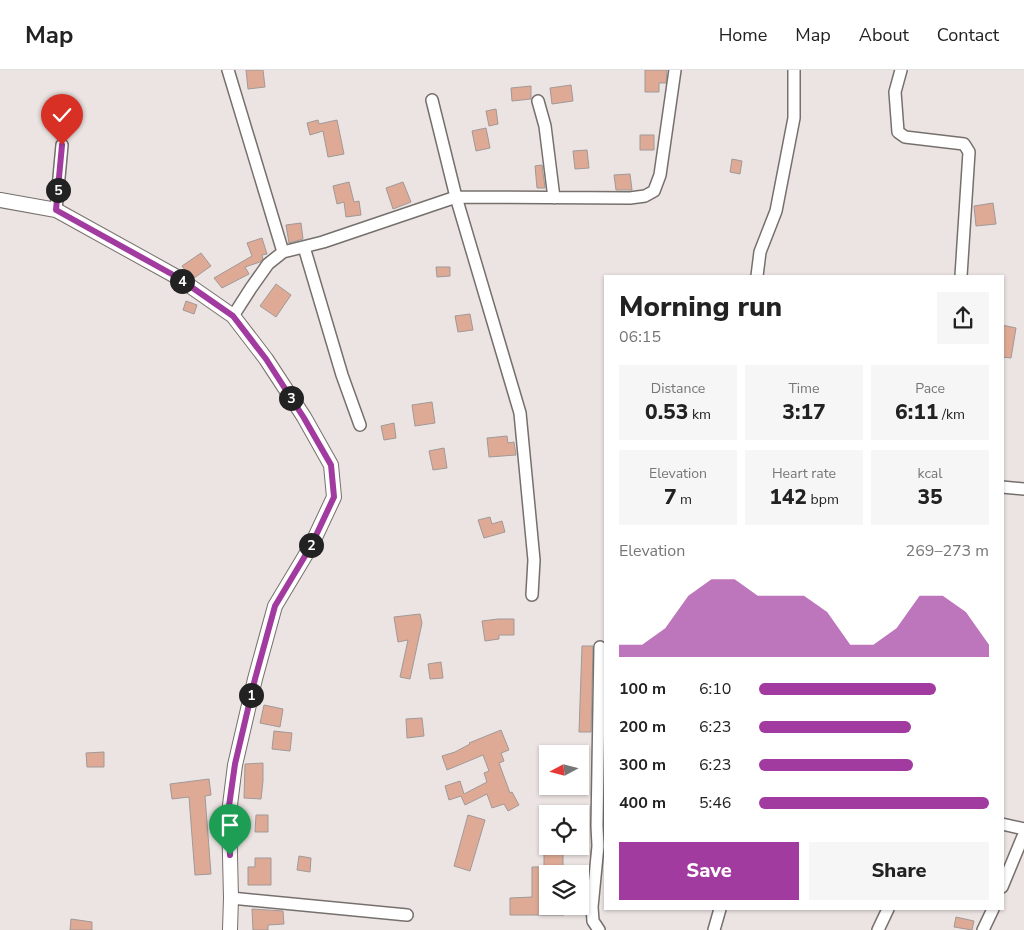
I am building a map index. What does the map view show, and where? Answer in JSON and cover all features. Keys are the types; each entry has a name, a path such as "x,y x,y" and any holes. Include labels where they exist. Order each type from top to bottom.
{"main road":[{"path":"0,200 56,210 177,277 233,316 266,359 304,418 331,465 334,497 311,546 275,606 235,764 228,813 231,898 230,930"}],"street":[{"path":"228,70 282,252"},
{"path":"233,316 268,264 282,252 323,242 456,197 630,198 645,196 654,191 660,175 675,70"},
{"path":"757,275 760,252 776,211 794,118 794,70"},
{"path":"901,70 895,92 898,132 905,137 964,144 969,152 961,275"},
{"path":"432,100 456,197 520,413 534,560 532,595"},
{"path":"538,101 545,126 554,198"},
{"path":"56,210 62,145"},
{"path":"304,247 342,375 360,425"},
{"path":"1004,487 1024,490"},
{"path":"599,930 593,921 592,907 598,846 600,647"},
{"path":"1004,824 1024,829"},
{"path":"1004,882 1024,834"},
{"path":"231,898 407,915"},
{"path":"714,930 720,910"},
{"path":"878,930 888,910"},
{"path":"983,930 992,910"}],"building":[{"path":"246,70 263,70 265,87 248,89"},
{"path":"645,70 667,70 666,83 659,83 659,92 645,92"},
{"path":"571,85 573,101 552,104 550,88"},
{"path":"531,86 531,99 512,101 511,88"},
{"path":"496,109 498,124 489,126 486,111"},
{"path":"318,120 319,124 337,120 344,154 328,157 323,131 310,135 307,123"},
{"path":"486,128 490,148 476,151 472,131"},
{"path":"640,135 654,135 654,150 640,150"},
{"path":"587,150 589,168 575,169 573,151"},
{"path":"732,159 742,161 740,174 730,172"},
{"path":"542,165 545,188 537,188 535,166"},
{"path":"630,174 632,190 616,190 614,175"},
{"path":"349,182 354,202 359,201 361,215 346,217 344,202 337,204 333,186"},
{"path":"403,182 411,202 393,209 386,188"},
{"path":"993,203 996,224 976,226 974,206"},
{"path":"301,223 303,239 289,243 286,225"},
{"path":"262,238 267,254 262,255 263,259 260,262 245,267 249,274 222,288 214,278 252,256 247,243"},
{"path":"201,253 211,266 194,278 182,266"},
{"path":"436,267 450,267 450,276 437,277"},
{"path":"276,284 291,295 276,317 260,306"},
{"path":"186,301 197,305 194,314 183,310"},
{"path":"470,314 473,330 458,332 455,316"},
{"path":"1004,325 1016,328 1011,358 1004,357"},
{"path":"432,402 435,423 415,426 412,405"},
{"path":"394,423 396,438 384,440 381,426"},
{"path":"507,436 508,443 514,442 516,455 489,457 487,438"},
{"path":"444,448 447,468 433,470 429,451"},
{"path":"490,517 492,524 502,521 505,532 484,538 478,520"},
{"path":"420,614 422,623 410,679 400,677 408,640 398,642 394,617"},
{"path":"514,619 514,635 499,635 499,639 485,641 482,621"},
{"path":"582,646 593,646 591,732 579,732"},
{"path":"441,662 443,678 430,679 428,664"},
{"path":"264,705 283,709 280,727 260,723"},
{"path":"422,718 424,736 407,738 406,719"},
{"path":"501,730 509,750 501,753 504,761 499,763 510,793 512,792 519,805 508,811 504,804 492,808 487,794 465,805 461,796 449,800 445,786 460,781 464,794 487,782 484,773 489,771 483,755 447,770 442,756 455,752 469,743"},
{"path":"274,731 292,733 290,751 272,749"},
{"path":"104,752 104,767 87,767 86,753"},
{"path":"263,763 261,799 244,798 245,764"},
{"path":"209,779 211,795 205,796 211,874 195,875 189,797 172,799 170,784"},
{"path":"256,815 268,815 268,832 255,832"},
{"path":"468,815 485,820 470,871 454,866"},
{"path":"544,855 563,855 563,865 544,865"},
{"path":"299,856 311,858 310,872 297,870"},
{"path":"255,858 271,858 271,885 248,885 248,867 255,867"},
{"path":"532,867 539,867 539,915 510,915 510,898 532,897"},
{"path":"252,909 283,911 284,924 268,925 268,930 253,930"},
{"path":"956,917 974,921 972,930 954,927"},
{"path":"71,919 92,922 92,930 70,930"}],"route":[{"path":"62,145 56,210 177,277 233,316 266,359 304,418 331,465 334,497 311,546 275,606 255,679 235,764 228,813 230,855"}]}
